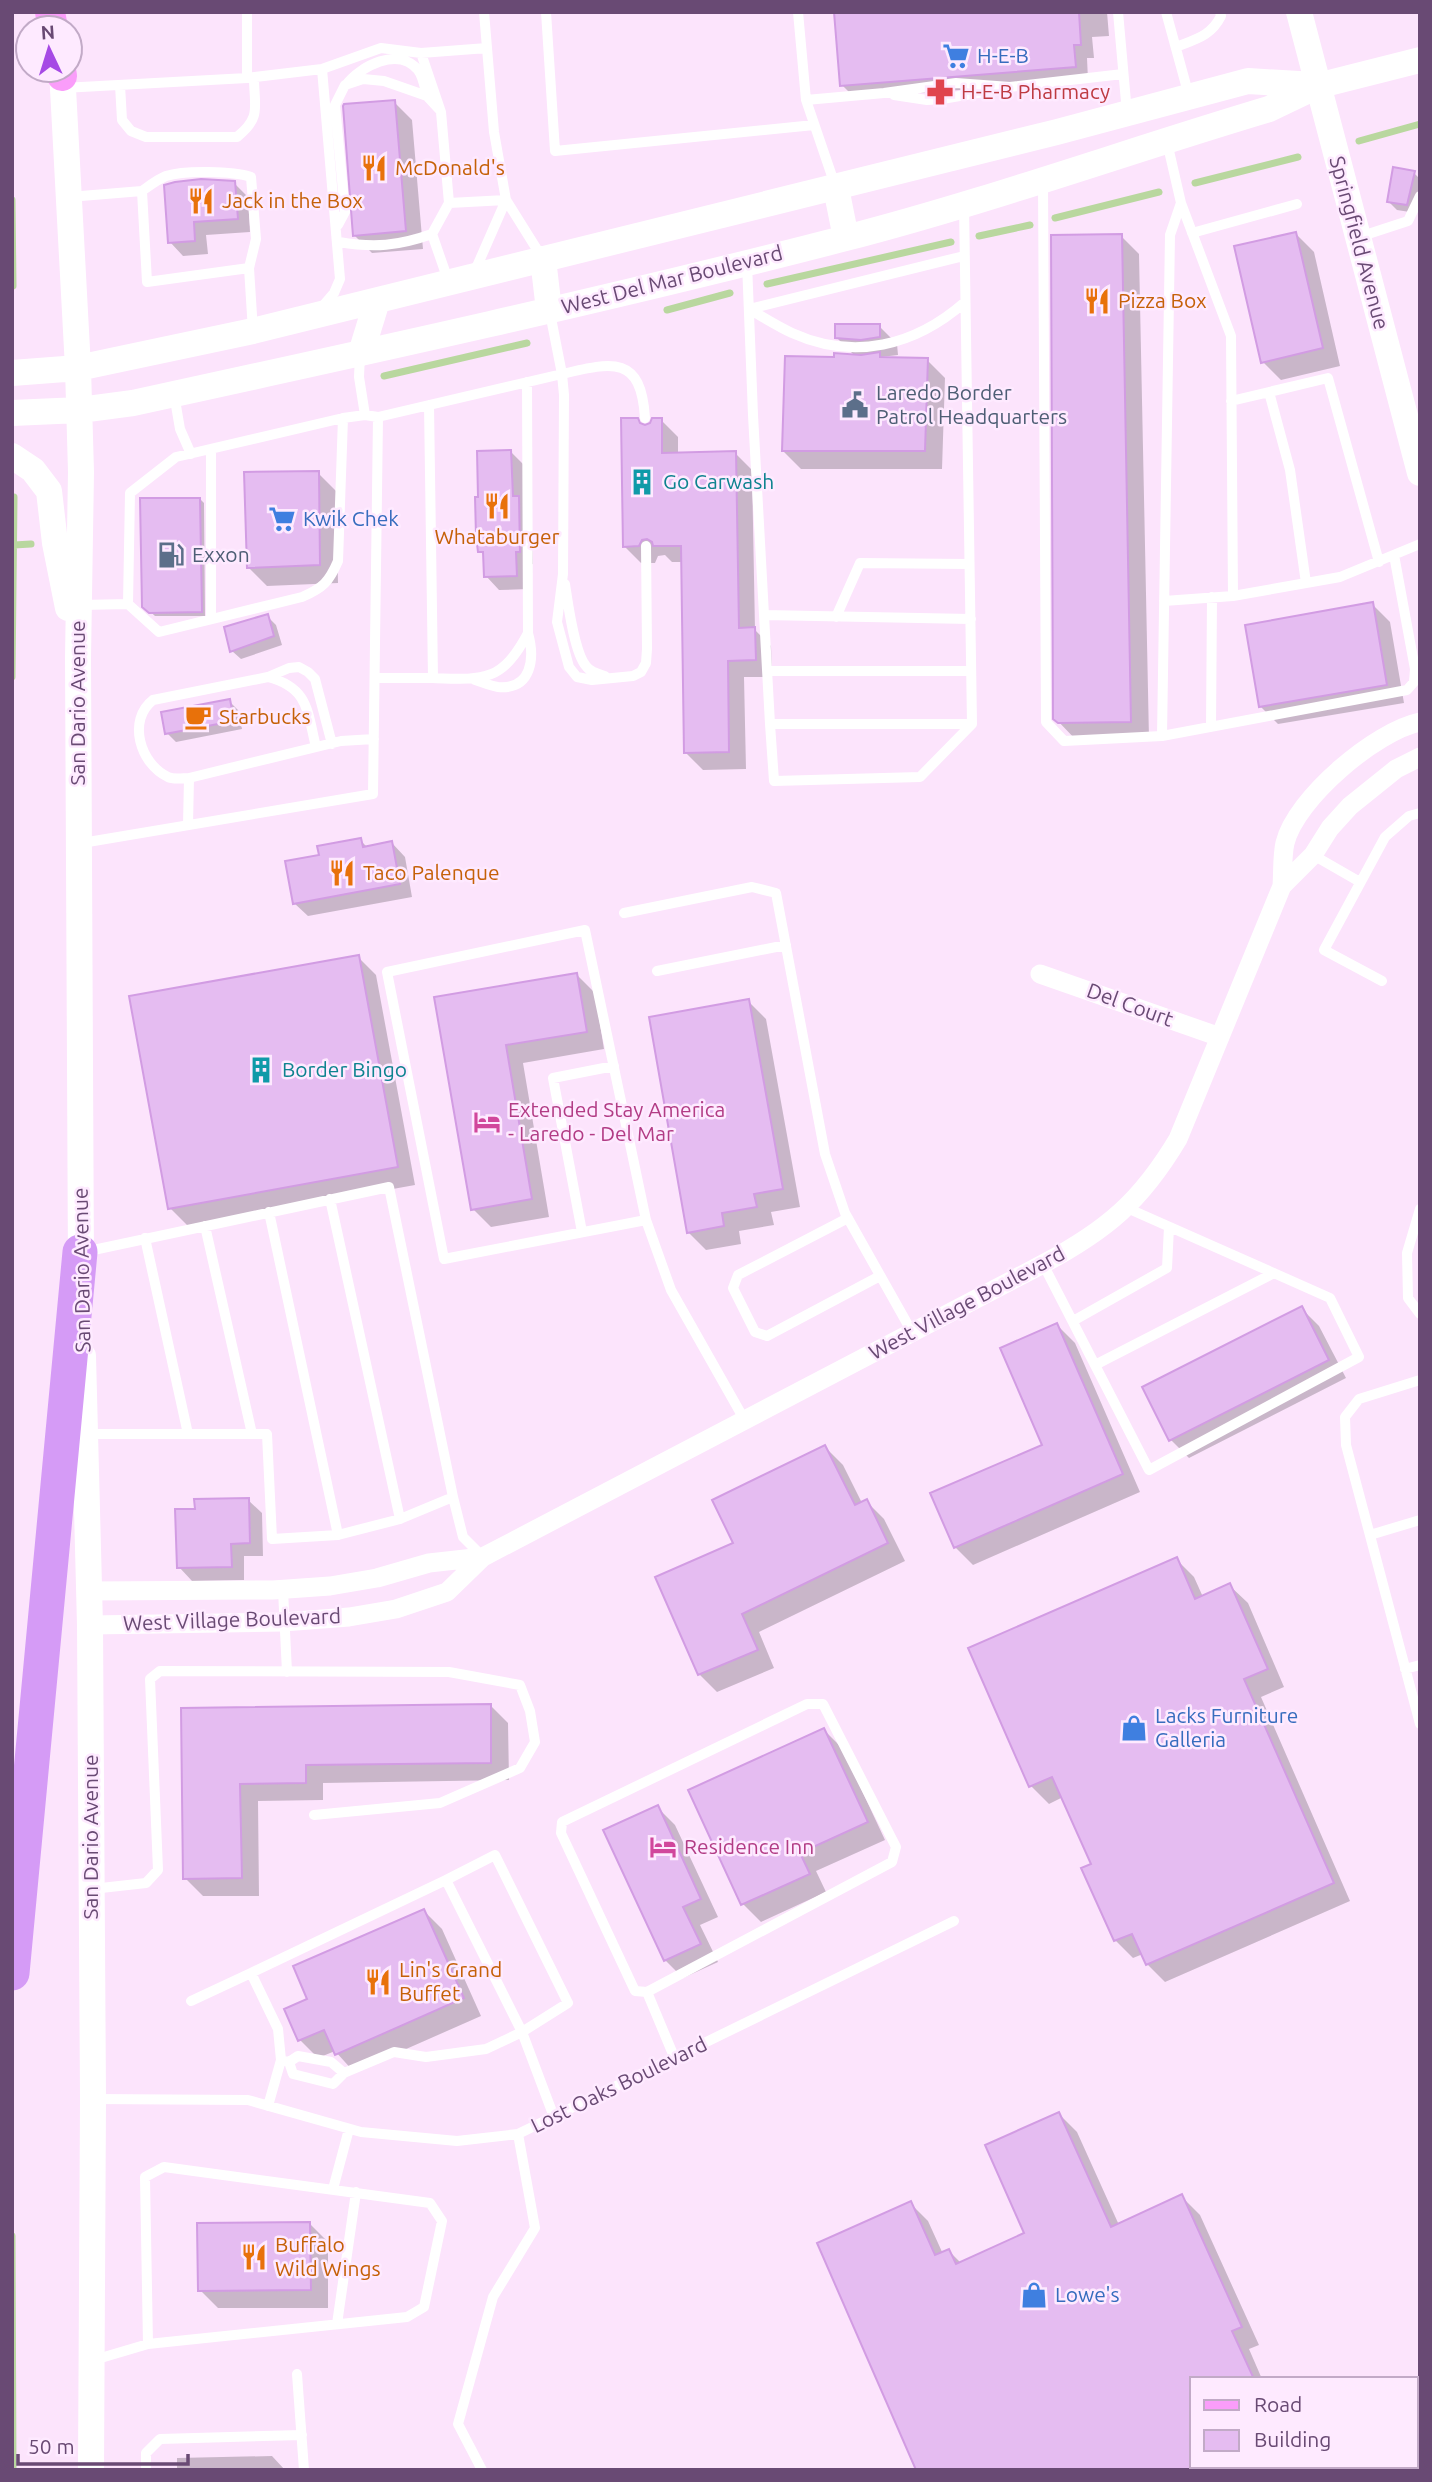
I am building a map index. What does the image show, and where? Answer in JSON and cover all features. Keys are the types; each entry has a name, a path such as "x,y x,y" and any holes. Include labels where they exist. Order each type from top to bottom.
{"highway":[{"path":"12,1973 80,1252"}],"main road":[{"name":"Springfield Avenue","path":"1299,12 1357,238 1415,439 1420,473"},
{"name":"West Del Mar Boulevard","path":"12,413 80,410 134,403 549,310 846,238 964,205 1269,108 1317,86 1420,60"},
{"name":"West Del Mar Boulevard","path":"12,373 79,368 254,331 836,188 1248,81 1317,86"},
{"name":"San Dario Avenue","path":"62,84 79,368 81,472 78,658 80,1252 90,1591 93,2099 91,2470"},
{"path":"836,188 846,238"},
{"path":"543,259 549,310"},
{"path":"360,353 377,301"},
{"path":"12,456 33,470 49,491 55,543 78,658"}],"street":[{"name":"West Village Boulevard","path":"90,1591 282,1590 330,1586 377,1578 429,1563 484,1557 1043,1264 1102,1230 1127,1208 1157,1173 1178,1139 1282,886 1285,842 1298,815 1325,783 1356,755 1381,738 1420,722"},
{"name":"West Village Boulevard","path":"1282,886 1312,855 1330,828 1350,806 1395,769 1420,757"},
{"name":"Del Court","path":"1040,974 1220,1037"},
{"name":"West Village Boulevard","path":"90,1625 283,1622 349,1617 396,1608 447,1592 484,1557"}],"lane":[{"path":"120,85 122,120 131,131 146,137 237,136 255,119 247,12"},
{"path":"484,12 494,132 506,200 543,259"},
{"path":"546,12 555,151 814,125"},
{"path":"798,12 806,100 836,188"},
{"path":"1118,12 1127,114"},
{"path":"1166,12 1189,97"},
{"path":"1175,47 1215,28 1221,16 1220,12"},
{"path":"84,79 120,85 250,78 322,69 381,48 421,53 487,48"},
{"path":"339,242 368,247 407,243 432,234 449,203 441,112 421,53"},
{"path":"337,227 345,212 335,106 345,85 355,73 389,58 405,62 418,71 427,96 441,112"},
{"path":"312,317 334,293 340,279 339,242 322,69"},
{"path":"806,100 956,83 1010,87 1124,74"},
{"path":"345,85 363,79 384,81 427,96"},
{"path":"1166,140 1181,203 1231,336 1233,596"},
{"path":"68,197 142,191 167,176 218,172 251,177 257,239 249,268 254,331"},
{"path":"1042,179 1046,722 1064,741 1162,736 1407,690 1414,682 1415,669 1394,555"},
{"path":"142,191 147,282 249,268"},
{"path":"1357,238 1408,221 1420,196"},
{"path":"449,203 506,200"},
{"path":"432,234 460,280 482,258 506,200"},
{"path":"1162,736 1170,235 1181,203"},
{"path":"1192,233 1297,204"},
{"path":"747,262 774,781 920,777 972,724 964,205"},
{"path":"749,309 964,256"},
{"path":"749,309 792,333 820,343 880,346 910,338 944,320 965,302"},
{"path":"549,310 564,395 563,574 557,622 569,667 577,677 592,680 641,673 646,663 646,546"},
{"path":"360,353 359,377 365,415"},
{"path":"128,604 130,493 176,457 343,418 365,415 378,417 562,374 610,366 626,369 638,380 643,393 645,418"},
{"path":"1231,401 1328,378 1379,562"},
{"path":"375,678 475,680 496,687 509,686 523,679 530,670 532,660 528,634 527,382"},
{"path":"1269,392 1290,470 1306,583"},
{"path":"174,394 180,429 191,454"},
{"path":"429,405 433,678"},
{"path":"78,844 373,794 378,417"},
{"path":"79,606 128,604 159,632 302,597 319,590 330,579 338,561 343,418"},
{"path":"211,619 212,449"},
{"path":"1164,601 1233,596 1340,578 1420,544"},
{"path":"836,617 860,563 969,564"},
{"path":"563,574 570,614 585,666 594,673 613,678"},
{"path":"1211,727 1212,597"},
{"path":"764,615 971,619"},
{"path":"475,680 498,671 511,662 528,634"},
{"path":"332,744 315,679 308,671 299,667 289,668 268,677 153,700 140,714 138,727 146,756 158,771 170,779 189,778 316,747 374,739"},
{"path":"767,671 971,671"},
{"path":"268,677 284,681 296,689 305,701 316,747"},
{"path":"770,724 972,724"},
{"path":"188,825 189,778"},
{"path":"1382,981 1324,950 1385,837 1409,816 1420,813"},
{"path":"1312,855 1360,882"},
{"path":"624,913 752,887 776,892 825,1154 848,1218 912,1332"},
{"path":"646,1220 444,1259 387,972 585,930 646,1220 671,1290 744,1419"},
{"path":"657,971 786,945"},
{"path":"582,1232 553,1078 614,1066"},
{"path":"80,1252 390,1187 463,1537 484,1557"},
{"path":"330,1199 400,1519"},
{"path":"1043,1264 1149,1470 1359,1357 1330,1298 1127,1208"},
{"path":"1420,1209 1407,1253 1408,1298 1420,1314"},
{"path":"269,1212 338,1535"},
{"path":"848,1218 738,1275 733,1288 755,1332 766,1336 880,1276"},
{"path":"205,1226 252,1434"},
{"path":"1073,1321 1167,1268 1169,1227"},
{"path":"145,1238 188,1434"},
{"path":"1095,1365 1274,1273"},
{"path":"1420,1380 1359,1399 1346,1417 1346,1444 1420,1724"},
{"path":"86,1434 267,1434 272,1539 338,1535 400,1519 453,1497"},
{"path":"1370,1535 1420,1520"},
{"path":"282,1590 287,1672"},
{"path":"1405,1669 1420,1665"},
{"path":"92,1889 146,1883 158,1870 150,1679 160,1671 449,1672 520,1685 530,1711 536,1742 520,1769 440,1803 314,1815"},
{"path":"807,1704 823,1704 896,1847 892,1862 647,1992 635,1991 561,1833 562,1822 807,1704"},
{"path":"191,2001 495,1855 568,2003 522,2032 486,2049 426,2057 394,2052 344,2073 333,2084 293,2074 285,2061 278,2029 251,1973"},
{"path":"446,1880 522,2032 554,2117"},
{"name":"Lost Oaks Boulevard","path":"93,2099 248,2100 360,2132 457,2141 518,2134 954,1921"},
{"path":"647,1992 675,2059"},
{"path":"268,2106 285,2061 298,2056 331,2062 344,2073"},
{"path":"333,2189 349,2129"},
{"path":"481,2470 458,2424 493,2297 536,2228 518,2134"},
{"path":"90,2361 148,2344 408,2317 424,2306 442,2221 430,2203 164,2166 145,2177 148,2344"},
{"path":"337,2324 356,2192"},
{"path":"297,2374 304,2470"},
{"path":"146,2470 146,2453 160,2439 302,2435"}],"building":[{"name":"H-E-B","path":"834,12 1079,12 1081,45 1074,45 1076,67 840,86"},
{"name":"McDonald's","path":"395,100 406,231 353,236 343,106"},
{"path":"1393,167 1415,171 1407,205 1387,202"},
{"name":"Jack in the Box","path":"201,179 235,181 238,219 194,222 195,241 168,243 164,185"},
{"path":"1296,232 1323,348 1261,363 1234,246"},
{"path":"1122,234 1131,722 1058,723 1053,719 1051,235"},
{"path":"835,324 880,324 880,337 861,340 835,338"},
{"name":"Laredo Border Patrol Headquarters","path":"880,352 880,357 928,358 925,451 782,451 785,356 834,357 834,353 861,355"},
{"path":"621,418 638,418 640,423 645,425 650,423 652,418 662,418 662,453 736,451 739,628 755,627 756,660 728,661 729,752 684,753 681,546 653,546 647,539 642,540 639,546 623,547"},
{"name":"Whataburger","path":"511,450 513,496 519,496 520,552 516,552 517,576 484,577 483,552 478,552 476,536 477,451"},
{"name":"Kwik Chek","path":"319,471 320,565 247,568 244,472"},
{"name":"Exxon","path":"140,498 200,498 202,612 149,613 142,607"},
{"path":"1373,602 1387,685 1259,707 1245,625"},
{"path":"268,614 274,636 230,652 224,627"},
{"name":"Starbucks","path":"230,699 234,721 165,734 161,712"},
{"name":"Taco Palenque","path":"361,838 363,847 392,841 400,884 293,904 285,861 319,855 317,846"},
{"name":"Border Bingo","path":"359,955 398,1167 168,1209 129,996"},
{"name":"Extended Stay America - Laredo - Del Mar","path":"577,973 587,1032 506,1045 532,1199 471,1210 434,997"},
{"path":"749,999 783,1189 754,1194 757,1207 722,1213 724,1226 687,1233 649,1017"},
{"path":"1302,1306 1329,1360 1169,1441 1142,1387"},
{"path":"1057,1323 1123,1474 954,1548 930,1493 1042,1445 1000,1348"},
{"path":"825,1445 855,1505 867,1499 888,1543 742,1614 758,1650 698,1675 655,1577 733,1543 712,1500"},
{"path":"249,1498 250,1543 231,1544 232,1567 177,1568 175,1509 195,1509 194,1499"},
{"name":"Lacks Furniture Galleria","path":"1177,1557 1195,1599 1230,1583 1268,1669 1244,1679 1334,1883 1146,1965 1132,1934 1114,1941 1081,1868 1091,1864 1052,1777 1029,1787 968,1648"},
{"path":"491,1704 491,1763 306,1765 306,1783 240,1784 242,1878 183,1879 181,1708"},
{"name":"Residence Inn","path":"824,1728 868,1822 800,1853 810,1874 741,1905 688,1790"},
{"path":"658,1805 701,1899 683,1907 701,1944 664,1961 603,1830"},
{"name":"Lin's Grand Buffet","path":"424,1909 464,1998 335,2055 324,2030 298,2041 284,2009 307,1999 293,1966"},
{"name":"Lowe's","path":"1059,2112 1111,2227 1182,2194 1242,2327 1232,2331 1253,2377 1190,2377 1192,2470 916,2470 817,2243 911,2201 935,2255 949,2249 956,2264 1024,2233 985,2145"},
{"name":"Buffalo Wild Wings","path":"310,2222 311,2290 198,2291 197,2223"}],"waterway":[{"path":"1359,141 1420,124"},
{"path":"1195,183 1298,157"},
{"path":"1055,218 1159,192"},
{"path":"12,200 13,286"},
{"path":"979,236 1030,225"},
{"path":"767,284 951,242"},
{"path":"667,310 730,293"},
{"path":"384,376 527,343"},
{"path":"12,677 14,497"},
{"path":"14,545 31,544"},
{"path":"12,2236 13,2470"}],"place":[{"name":"H-E-B","path":"956,56"},
{"name":"H-E-B Pharmacy","path":"940,92"},
{"name":"McDonald's","path":"374,168"},
{"name":"Jack in the Box","path":"201,201"},
{"name":"Pizza Box","path":"1097,301"},
{"name":"Laredo Border Patrol Headquarters","path":"855,405"},
{"name":"Go Carwash","path":"642,482"},
{"name":"Whataburger","path":"497,506"},
{"name":"Kwik Chek","path":"282,519"},
{"name":"Exxon","path":"171,555"},
{"name":"Starbucks","path":"198,717"},
{"name":"Taco Palenque","path":"342,873"},
{"name":"Border Bingo","path":"261,1070"},
{"name":"Extended Stay America - Laredo - Del Mar","path":"487,1122"},
{"name":"Lacks Furniture Galleria","path":"1134,1728"},
{"name":"Residence Inn","path":"663,1847"},
{"name":"Lin's Grand Buffet","path":"378,1982"},
{"name":"Buffalo Wild Wings","path":"254,2257"},
{"name":"Lowe's","path":"1034,2295"}]}
